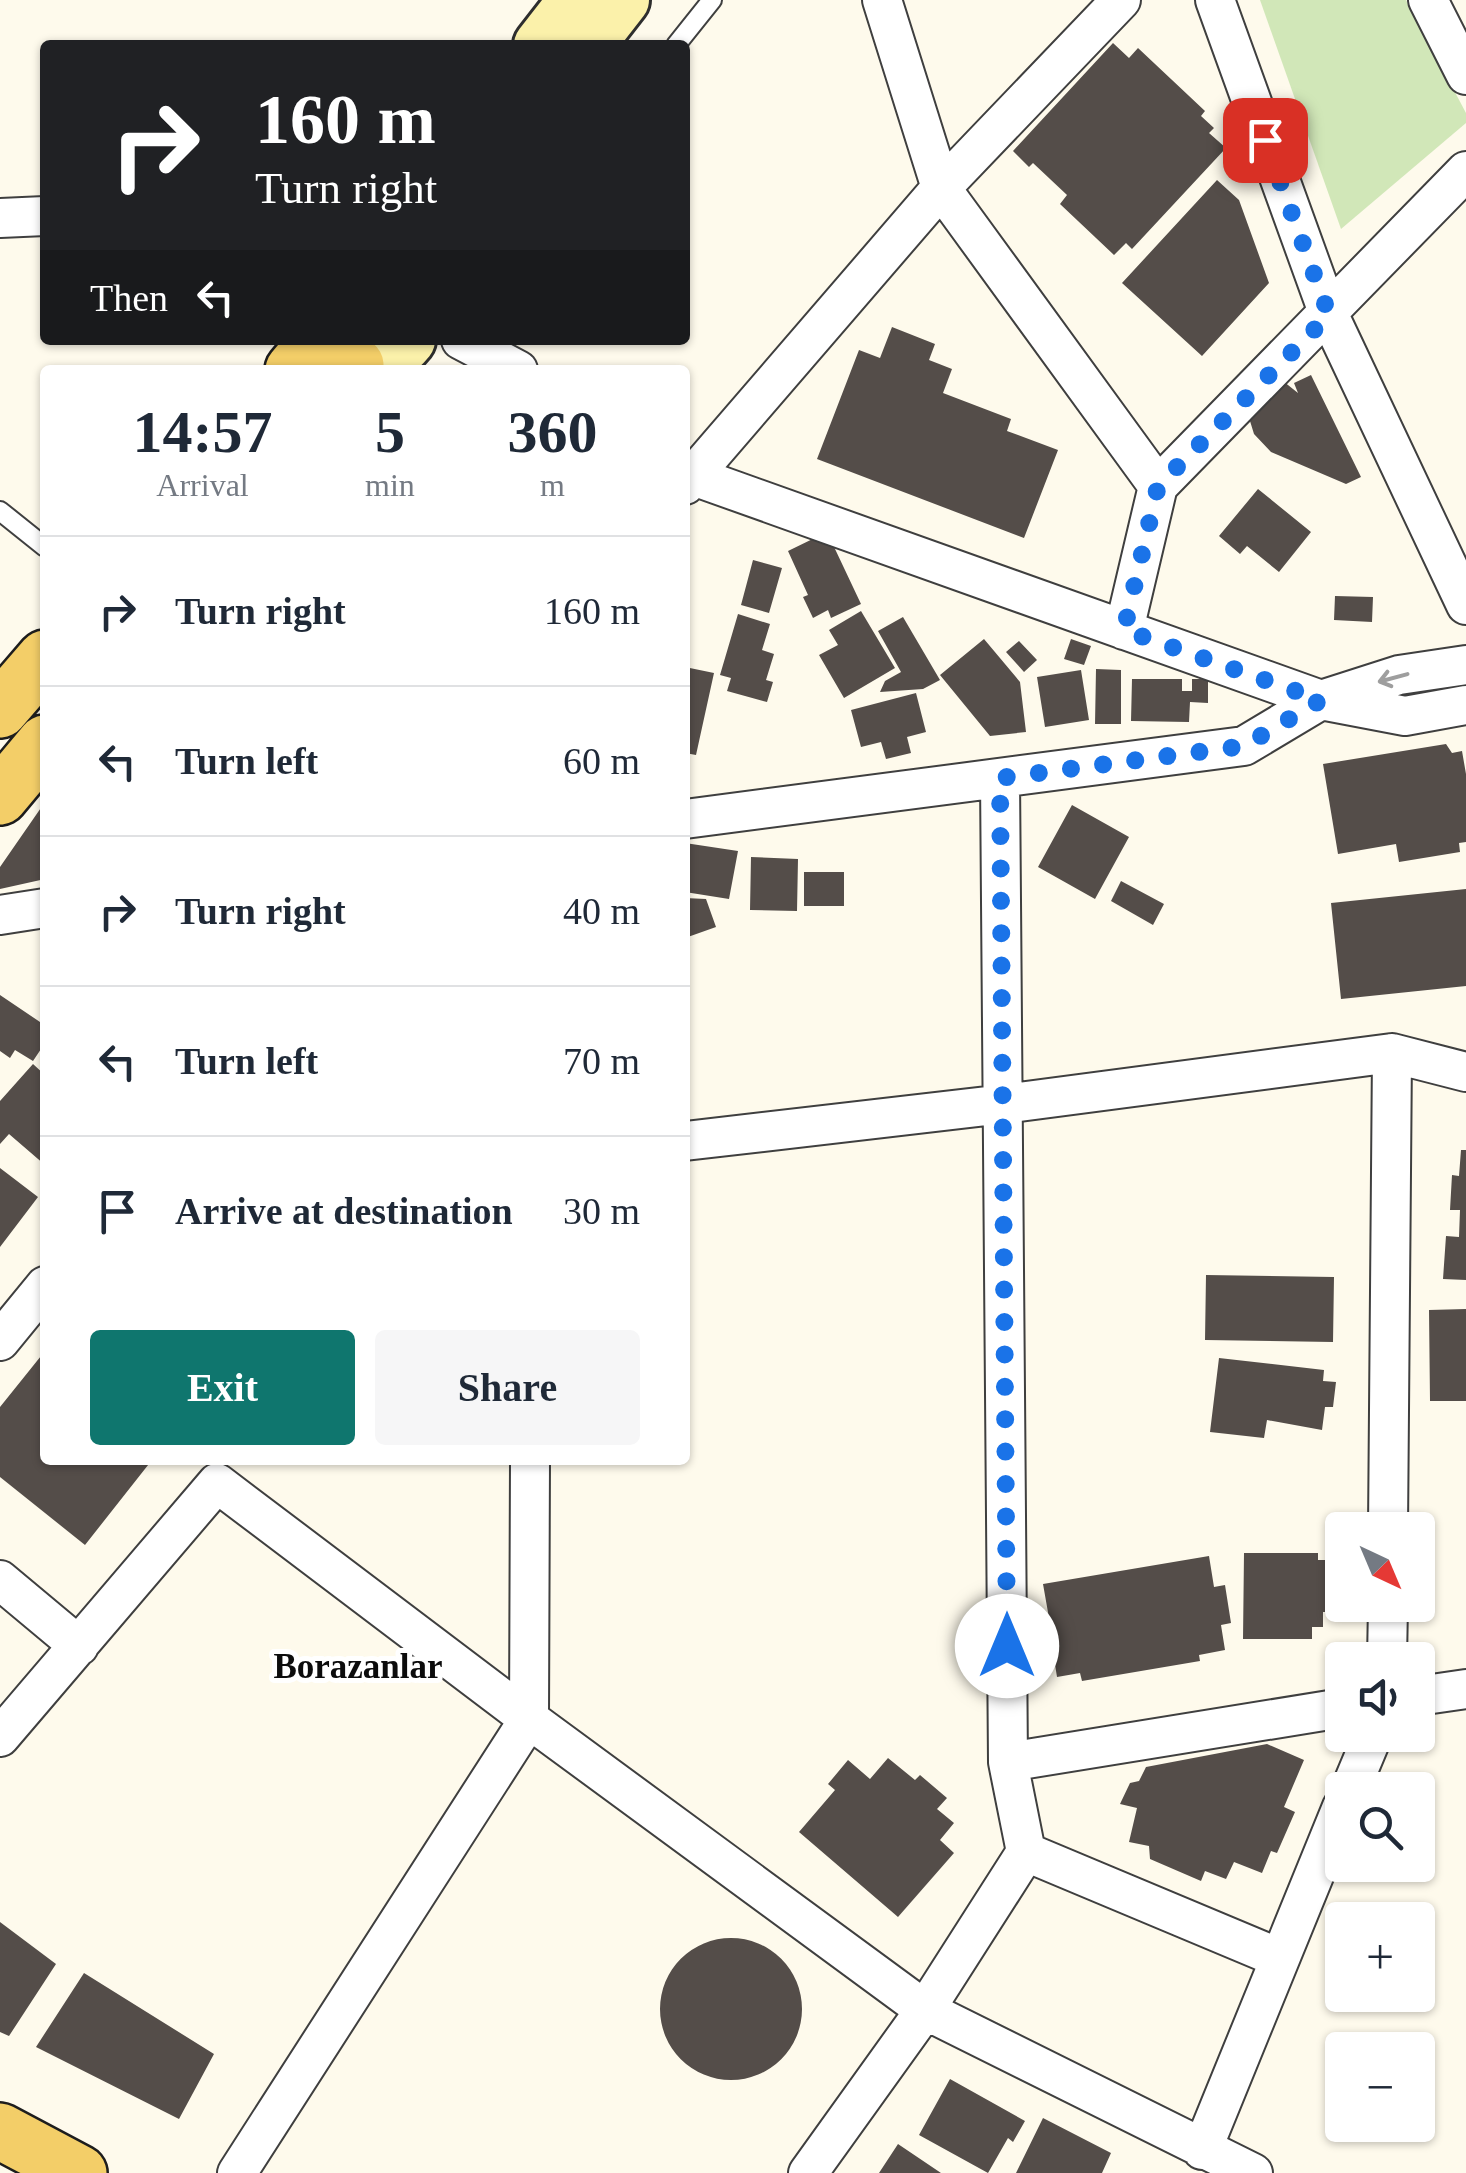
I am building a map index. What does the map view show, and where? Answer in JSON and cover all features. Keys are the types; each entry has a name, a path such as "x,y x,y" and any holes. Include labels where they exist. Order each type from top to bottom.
{"main road":[{"path":"544,40 575,0"},
{"path":"592,40 623,0"},
{"path":"0,710 40,664"},
{"path":"0,797 40,748"},
{"path":"0,2131 79,2173"}],"street":[{"path":"882,0 940,188 1158,486"},
{"path":"690,476 940,188 1121,0"},
{"path":"1214,0 1329,315 1466,605"},
{"path":"1428,0 1466,75"},
{"path":"1124,630 1158,486 1466,172"},
{"path":"0,218 40,216"},
{"path":"470,345 508,365"},
{"path":"690,479 1321,700 1405,716 1466,705"},
{"path":"690,818 1244,746 1321,700 1399,675 1466,665"},
{"path":"808,2173 925,2010 1026,1852 1008,1762 1000,778"},
{"path":"0,915 40,909"},
{"path":"1388,1512 1392,1053"},
{"path":"690,1140 1392,1053 1466,1072"},
{"path":"0,1341 40,1292"},
{"path":"236,2173 529,1719 530,1465"},
{"path":"0,1737 228,1471 529,1719 925,2010 1253,2173"},
{"path":"0,1580 79,1646"},
{"path":"1435,1694 1466,1689"},
{"path":"1008,1762 1325,1711"},
{"path":"1202,2150 1325,1848"},
{"path":"1026,1852 1279,1958"}],"lane":[{"path":"680,40 712,0"},
{"path":"0,510 40,544"}],"green space":[{"path":"1260,0 1406,0 1466,113 1466,123 1341,229"}],"building":[{"path":"1113,43 1129,58 1138,48 1205,111 1201,116 1214,128 1209,133 1226,148 1132,249 1126,243 1114,255 1060,204 1067,195 1033,163 1029,167 1013,151"},
{"path":"1217,180 1239,200 1269,283 1202,356 1122,283"},
{"path":"892,327 935,344 929,360 952,369 943,393 1011,419 1007,431 1058,450 1024,538 817,459 859,350 880,358"},
{"path":"1311,375 1361,477 1346,484 1271,452 1254,434 1250,421 1283,381 1298,393 1294,383"},
{"path":"1258,489 1311,532 1279,572 1247,546 1240,554 1219,536"},
{"path":"827,532 861,604 831,618 828,610 813,618 803,597 808,595 788,551"},
{"path":"753,560 782,568 769,613 741,605"},
{"path":"1335,596 1373,597 1372,622 1334,620"},
{"path":"861,611 895,668 844,698 819,655 838,645 829,630"},
{"path":"738,614 770,624 762,650 774,654 766,680 773,682 767,702 727,691 731,678 720,675"},
{"path":"903,617 940,680 923,689 880,692 885,681 901,672 878,631"},
{"path":"984,639 1020,682 1026,732 990,736 940,675"},
{"path":"1071,639 1091,646 1084,665 1064,659"},
{"path":"1019,641 1037,660 1024,672 1006,652"},
{"path":"690,668 714,673 696,755 690,754"},
{"path":"1096,669 1121,670 1121,724 1095,724"},
{"path":"1081,670 1089,720 1045,727 1037,677"},
{"path":"1132,679 1182,679 1182,691 1192,691 1192,679 1208,679 1208,703 1190,702 1189,722 1131,721"},
{"path":"916,693 926,732 907,737 911,753 886,759 881,742 861,747 851,710"},
{"path":"1446,744 1452,753 1462,751 1466,774 1466,842 1459,843 1460,852 1399,862 1396,844 1338,854 1323,764"},
{"path":"1072,805 1129,837 1095,899 1038,867"},
{"path":"40,809 40,880 0,889 0,867"},
{"path":"690,844 738,851 729,899 690,893"},
{"path":"751,857 798,859 797,911 750,910"},
{"path":"804,872 844,872 844,906 804,906"},
{"path":"1121,881 1164,904 1153,925 1111,901"},
{"path":"1466,889 1466,986 1341,999 1331,903"},
{"path":"690,898 706,899 716,927 690,936"},
{"path":"0,995 40,1022 40,1050 33,1061 15,1050 10,1058 0,1051"},
{"path":"33,1064 40,1070 40,1161 9,1134 0,1144 0,1101"},
{"path":"1461,1150 1466,1150 1466,1280 1443,1279 1446,1236 1459,1237 1460,1210 1450,1210 1452,1175 1459,1176"},
{"path":"0,1168 38,1197 0,1247"},
{"path":"1206,1275 1334,1277 1333,1342 1205,1340"},
{"path":"1466,1309 1466,1401 1430,1401 1429,1310"},
{"path":"40,1357 40,1465 148,1465 85,1545 0,1477 0,1407"},
{"path":"1219,1358 1324,1370 1323,1381 1336,1382 1333,1407 1325,1407 1322,1430 1267,1420 1264,1438 1210,1432"},
{"path":"1244,1553 1318,1553 1318,1560 1325,1560 1323,1627 1312,1627 1312,1639 1243,1639"},
{"path":"1209,1556 1214,1587 1225,1585 1231,1623 1221,1625 1225,1650 1199,1655 1200,1661 1082,1681 1080,1673 1057,1677 1043,1618 1049,1618 1043,1584"},
{"path":"1267,1744 1304,1760 1284,1807 1295,1812 1277,1853 1271,1851 1262,1873 1234,1862 1226,1879 1205,1871 1201,1881 1150,1859 1149,1846 1129,1842 1137,1808 1120,1804 1130,1783 1139,1781 1146,1767"},
{"path":"888,1758 915,1780 920,1775 947,1798 937,1809 954,1823 940,1840 954,1853 898,1917 799,1832 835,1790 828,1784 848,1760 870,1779"},
{"path":"0,1922 56,1964 9,2036 0,2032"},
{"path":"731,1938 758,1944 781,1959 796,1982 802,2009 796,2036 781,2059 758,2074 731,2080 704,2074 681,2059 666,2036 660,2009 666,1982 681,1959 704,1944"},
{"path":"84,1973 214,2054 179,2119 36,2047"},
{"path":"950,2079 1025,2121 1013,2142 1008,2138 988,2173 919,2135"},
{"path":"1043,2118 1111,2153 1102,2173 1016,2173"},
{"path":"898,2144 941,2173 879,2173"}],"district":[{"name":"Borazanlar","path":"358,1666"}],"route":[{"path":"1007,1646 1000,778 1244,746 1321,700 1124,630 1158,486 1329,315 1265,140"}]}
